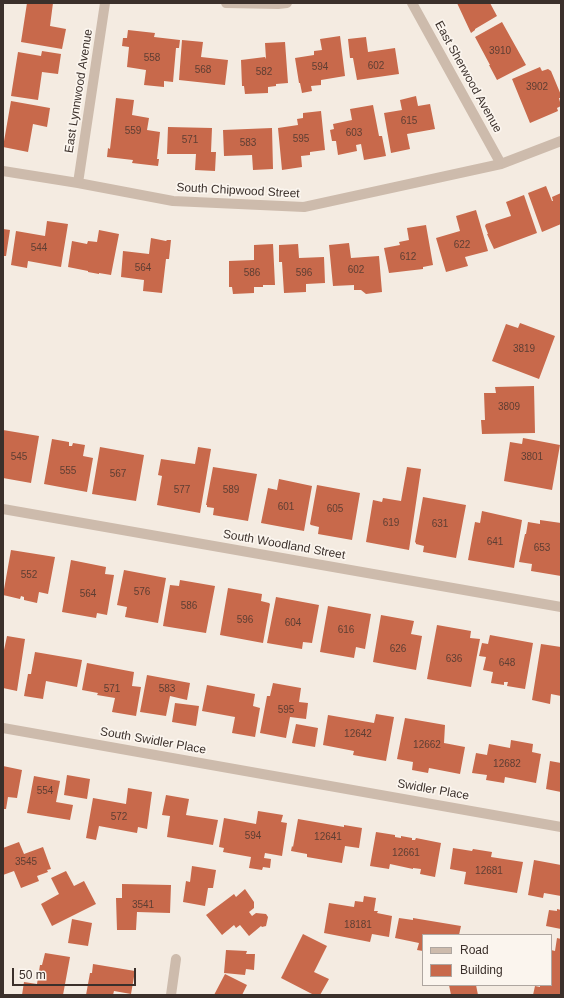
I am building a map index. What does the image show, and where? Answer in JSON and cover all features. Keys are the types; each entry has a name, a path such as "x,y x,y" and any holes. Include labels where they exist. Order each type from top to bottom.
{"street":[{"name":"East Lynnwood Avenue","path":"78,183 105,3"},
{"path":"226,3 287,3"},
{"name":"East Sherwood Avenue","path":"412,3 502,164"},
{"name":"South Chipwood Street","path":"3,171 78,183 172,201 304,207 502,164 561,140"},
{"name":"South Woodland Street","path":"3,509 561,607"},
{"name":"South Swidler Place","path":"3,728 300,780"},
{"name":"Swidler Place","path":"300,780 561,827"},
{"path":"171,995 176,959"}],"building":[{"path":"27,3 53,3 50,26 66,29 62,49 21,42"},
{"path":"457,3 490,3 497,16 471,33"},
{"path":"502,22 526,65 497,80 475,37"},
{"path":"128,30 155,33 154,37 180,40 179,48 176,48 173,82 164,81 164,87 144,85 146,70 127,67 129,47 122,46 123,38 127,38"},
{"path":"340,36 345,76 321,80 321,85 311,86 312,91 302,93 295,58 314,55 314,51 322,50 320,39"},
{"path":"366,37 368,52 395,48 399,74 357,80 353,58 350,58 348,39"},
{"path":"182,40 203,42 201,57 228,60 225,85 179,80"},
{"path":"285,42 288,83 276,84 276,86 268,87 268,93 245,94 244,86 242,86 241,60 265,57 266,59 265,43"},
{"path":"42,51 61,54 58,74 42,72 38,100 11,96 18,52 41,56"},
{"path":"540,67 542,71 548,69 551,71 561,95 561,98 559,98 561,106 557,108 558,111 530,123 512,79"},
{"path":"416,96 418,106 430,104 435,129 407,134 410,149 391,153 384,113 402,110 400,100"},
{"path":"116,98 134,100 132,115 149,118 147,130 160,132 157,159 159,159 158,166 132,163 133,160 107,157 108,148 110,149"},
{"path":"11,101 50,108 47,127 33,124 28,152 3,147"},
{"path":"373,105 379,136 382,136 386,156 364,160 361,144 356,145 357,151 338,155 336,141 332,141 330,130 334,129 333,124 352,120 350,109"},
{"path":"321,111 325,150 310,152 310,155 301,156 302,167 282,170 278,128 298,125 297,119 303,118 303,113"},
{"path":"168,127 212,128 211,152 216,152 215,171 195,170 196,154 167,154"},
{"path":"272,128 273,169 253,170 252,155 224,156 223,130"},
{"path":"546,186 552,201 552,197 561,193 561,224 542,232 528,193"},
{"path":"524,195 537,233 494,249 487,234 486,224 511,216 506,202"},
{"path":"476,210 488,251 465,257 468,266 446,272 436,238 460,231 456,216"},
{"path":"47,221 68,224 61,267 28,261 27,268 11,265 16,231 45,236"},
{"path":"426,225 433,265 423,267 423,269 389,273 384,248 400,245 399,242 409,240 407,228"},
{"path":"3,229 10,230 6,256 3,256"},
{"path":"99,230 119,234 111,275 88,272 68,267 72,241 87,244 88,241 97,242"},
{"path":"151,238 166,241 171,240 169,259 166,259 162,293 143,291 144,280 121,277 123,251 149,254"},
{"path":"349,243 351,258 379,256 382,292 366,294 361,290 354,290 354,285 333,286 329,245"},
{"path":"273,244 275,285 254,287 254,293 233,294 232,287 229,287 229,261 254,260 254,245"},
{"path":"298,244 299,258 324,257 325,283 306,284 306,292 284,293 282,262 279,262 279,245"},
{"path":"520,323 555,336 539,379 492,361 506,324 518,328"},
{"path":"534,386 535,433 482,434 481,420 485,420 484,393 496,393 495,387"},
{"path":"3,430 39,436 31,483 3,478"},
{"path":"523,438 560,445 552,490 504,481 510,442 522,444"},
{"path":"52,439 69,442 69,446 72,446 73,443 85,445 83,456 93,458 87,492 44,484"},
{"path":"100,447 144,455 136,501 92,494"},
{"path":"198,447 211,449 200,513 157,505 162,476 158,475 161,459 195,464"},
{"path":"213,467 257,474 248,521 213,515 214,508 207,507 206,505"},
{"path":"407,467 421,469 409,550 366,542 373,500 382,502 383,498 401,501"},
{"path":"279,479 312,486 304,531 261,523 268,488 277,490"},
{"path":"317,485 360,493 352,540 318,534 319,527 310,524"},
{"path":"423,497 466,505 456,558 423,552 424,546 416,544 415,542"},
{"path":"482,511 522,520 514,568 468,560 475,522 480,523"},
{"path":"540,520 561,523 561,576 531,571 532,564 519,562 528,522 540,524"},
{"path":"11,550 55,557 48,594 39,592 37,603 24,600 24,597 21,596 20,599 3,595"},
{"path":"71,560 106,567 105,574 114,575 107,615 97,613 96,618 62,612"},
{"path":"124,570 166,578 158,623 125,617 127,607 117,605"},
{"path":"180,580 215,586 206,633 163,626 170,585 179,586"},
{"path":"228,588 262,594 261,601 270,604 263,643 220,635"},
{"path":"276,597 319,605 312,643 303,642 302,649 267,643"},
{"path":"328,606 371,614 365,649 356,647 354,658 320,652"},
{"path":"381,615 414,621 411,634 422,636 416,670 373,662"},
{"path":"437,625 471,631 470,638 480,639 471,687 427,679"},
{"path":"490,635 533,643 525,689 507,686 508,682 504,682 504,685 491,683 493,672 483,670 486,657 479,656 482,643 488,644"},
{"path":"7,636 25,639 17,691 3,688 3,650"},
{"path":"541,644 561,647 561,696 551,694 550,704 532,700"},
{"path":"35,652 82,660 77,687 46,681 43,699 24,696 28,674 31,674"},
{"path":"87,663 134,672 132,686 141,687 136,716 112,712 115,698 97,695 98,693 82,690"},
{"path":"147,675 190,683 187,700 170,696 166,716 140,712"},
{"path":"273,683 301,688 299,702 308,703 306,719 290,717 286,738 260,733 267,696 270,696"},
{"path":"207,685 255,694 253,706 260,708 255,737 232,733 235,717 202,711"},
{"path":"175,703 199,706 196,726 172,722"},
{"path":"376,714 394,717 386,761 353,755 354,751 323,745 328,715 374,723"},
{"path":"405,718 445,725 444,743 465,747 460,774 429,768 428,773 412,770 413,762 397,759"},
{"path":"296,724 318,728 315,747 292,743"},
{"path":"511,740 533,744 532,752 541,754 536,783 505,777 504,783 486,780 487,775 472,773 476,753 487,755 489,744 510,748"},
{"path":"550,761 561,763 561,792 546,789"},
{"path":"3,766 22,770 17,798 8,797 6,809 3,809"},
{"path":"67,775 90,779 87,799 64,795"},
{"path":"34,776 60,781 56,802 73,805 70,820 27,813"},
{"path":"128,788 152,792 147,829 138,827 137,833 99,826 96,840 86,838 93,798 126,804"},
{"path":"166,795 189,799 186,815 218,820 213,845 167,837 170,816 162,815"},
{"path":"258,811 283,815 281,822 287,823 282,856 265,853 264,858 271,859 270,868 263,867 262,870 249,868 251,857 223,852 224,848 219,847 224,818 256,824"},
{"path":"298,819 344,827 344,825 362,828 359,848 345,846 342,863 307,857 307,854 291,851"},
{"path":"376,832 395,835 395,837 401,838 401,836 412,838 412,840 415,840 416,838 441,843 435,877 420,874 421,869 413,869 390,864 389,869 370,866"},
{"path":"19,842 24,854 43,847 51,869 47,870 48,872 37,876 39,881 21,888 14,871 3,875 3,848"},
{"path":"453,848 492,852 491,857 523,862 517,893 464,884 466,872 450,869"},
{"path":"534,860 561,865 561,896 544,893 543,898 528,895"},
{"path":"192,866 216,870 213,888 208,888 205,906 183,902 186,881 190,882"},
{"path":"66,871 74,886 84,881 96,904 52,926 41,904 59,894 51,878"},
{"path":"122,884 171,885 170,913 137,912 136,930 117,930 116,898 122,898"},
{"path":"245,889 254,902 254,908 249,912 252,916 256,913 266,914 268,917 266,926 261,926 249,936 240,925 236,928 234,925 222,935 206,915 234,894 236,897"},
{"path":"364,896 376,898 374,911 392,916 389,937 372,934 370,942 324,933 329,903 354,907 355,901 363,902"},
{"path":"557,909 561,910 561,929 546,926 549,910 557,911"},
{"path":"399,918 413,920 413,918 461,926 459,934 422,934 422,951 417,950 419,943 395,938"},
{"path":"72,919 92,923 88,946 68,943"},
{"path":"303,934 327,946 314,972 329,979 320,995 314,995 281,978"},
{"path":"557,938 561,939 561,995 533,995 535,986 552,986 552,950 555,951"},
{"path":"226,950 247,951 246,954 255,954 254,970 246,969 245,975 224,973"},
{"path":"45,953 70,957 63,995 22,995 24,982 37,984 40,965 42,965"},
{"path":"93,964 135,971 131,994 114,991 113,995 86,995"},
{"path":"225,974 247,985 242,995 214,995"},
{"path":"449,986 476,986 478,995 451,995"}]}
